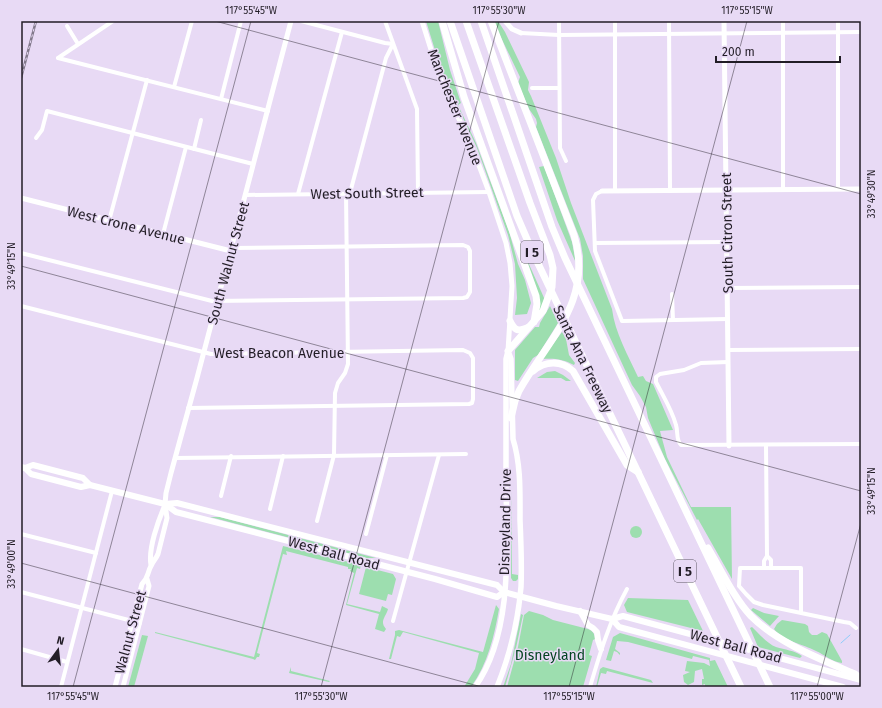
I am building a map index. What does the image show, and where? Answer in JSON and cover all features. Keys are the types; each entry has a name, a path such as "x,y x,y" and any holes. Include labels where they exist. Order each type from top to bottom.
{"highway":[{"path":"442,21 464,97 536,296 537,304 532,324 522,330 517,330 513,327 510,321"},
{"name":"Santa Ana Freeway","path":"450,21 518,216 530,245 551,292 741,687"},
{"path":"466,21 552,262 554,274 547,305 541,315 508,351"},
{"name":"Santa Ana Freeway","path":"481,21 552,227 770,687"},
{"path":"491,21 574,235 579,259 577,290 570,310 516,396 511,418"},
{"path":"525,380 536,368 546,364 556,363 570,368 579,379 627,465 638,472"},
{"path":"684,506 734,593 750,615 769,631 788,643 855,674 861,680"}],"main road":[{"name":"Disneyland Drive","path":"498,687 510,646 520,596 520,475 516,450 512,438 511,359 508,351"},
{"name":"Disneyland Drive","path":"476,687 488,667 493,653 500,625 504,592 506,522 506,359 508,351"},
{"name":"West Ball Road","path":"23,467 31,474 81,487 90,485 165,504 177,503 497,585 504,592 612,619 623,616 861,680"},
{"name":"West Ball Road","path":"165,504 176,512 497,597 504,592"},
{"path":"580,611 588,625 596,630 601,649"},
{"name":"West Ball Road","path":"612,619 619,627 843,687"}],"street":[{"path":"113,21 58,58 268,111"},
{"path":"174,87 192,21"},
{"path":"221,99 241,21"},
{"name":"South Walnut Street","path":"165,504 166,493 188,408 218,300 291,21"},
{"path":"301,21 393,44"},
{"path":"385,21 417,109 418,193"},
{"name":"Manchester Avenue","path":"422,21 439,75 471,146 489,192"},
{"path":"505,21 512,29 521,33 559,35 861,32"},
{"path":"559,21 560,148 566,161"},
{"path":"615,21 615,191"},
{"path":"669,21 670,191"},
{"name":"South Citron Street","path":"724,21 729,446"},
{"path":"783,21 783,190"},
{"path":"838,21 838,189"},
{"path":"66,26 78,44"},
{"path":"298,194 342,32"},
{"path":"318,521 334,455 335,390 347,368 346,247 348,193 386,60 393,44"},
{"path":"109,221 147,80"},
{"path":"532,88 559,88"},
{"path":"36,138 42,130 47,112 253,164"},
{"path":"194,149 201,120"},
{"path":"163,234 186,147"},
{"path":"728,319 622,321 595,251 593,200 596,194 602,191 861,189"},
{"name":"West South Street","path":"245,195 489,192"},
{"name":"Disneyland Drive","path":"489,192 506,243 510,263 512,286 508,351"},
{"name":"West Crone Avenue","path":"21,199 231,249"},
{"path":"595,243 727,242"},
{"path":"21,253 212,301 463,298 468,296 470,289 470,251 468,247 462,245 231,249"},
{"path":"728,288 861,287"},
{"path":"672,294 673,320"},
{"name":"West Beacon Avenue","path":"21,306 211,354 463,350 470,352 472,356 473,400 471,404 334,406"},
{"path":"728,350 861,349"},
{"path":"656,376 684,370 701,362 728,362"},
{"path":"651,373 656,376"},
{"path":"656,376 656,382 675,422 678,442 680,445 766,446 861,444"},
{"path":"188,408 334,406"},
{"path":"766,446 768,556 771,560 771,568"},
{"path":"175,458 231,456 466,454"},
{"path":"366,534 387,455"},
{"path":"393,621 408,562 416,541 438,455"},
{"path":"221,496 231,456"},
{"path":"270,509 283,456"},
{"path":"60,687 112,491"},
{"name":"Walnut Street","path":"116,687 142,584 147,579 151,565 149,557 160,516 165,504"},
{"path":"21,534 96,554"},
{"path":"764,568 764,561 768,556"},
{"path":"801,613 801,568 740,568 739,586 754,602 763,605 801,613 850,623 856,628"},
{"name":"Walnut Street","path":"123,687 150,586 147,579"},
{"path":"590,687 601,649 612,619 627,589"},
{"path":"21,592 140,623"},
{"path":"21,650 67,662"}],"green space":[{"path":"426,21 438,21 450,70 461,103 458,105 476,143 509,231 518,264 525,280 531,303 527,314 515,315 517,298 515,264 508,235 477,148 442,73"},
{"path":"493,21 498,21 505,32 529,82 528,90 556,158 571,203 612,309 622,344 638,377 643,376 646,381 653,384 673,430 660,431 667,457 691,507 731,507 732,579 698,519 697,520 665,459 648,418 646,407 632,385 583,279 583,256 580,239 536,127 536,119 529,109 518,83 520,77"},
{"path":"544,166 572,242 576,263 557,220 539,167"},
{"path":"520,244 545,300 539,313"},
{"path":"550,306 558,323 538,355 533,358 518,381 515,380 515,350 535,327 539,327"},
{"path":"562,332 566,339 569,355 575,363 574,365 558,359 542,359"},
{"path":"555,371 571,381 566,381 561,378 537,378 547,372"},
{"path":"511,487 512,574 518,575 518,579 516,581 513,581 511,578"},
{"path":"210,517 220,517 376,558 367,558"},
{"path":"634,526 638,526 642,532 638,538 634,538 630,534 630,530"},
{"path":"283,546 361,565 360,569 357,568 347,604 380,612 382,606 388,609 383,621 386,629 384,632 375,629 379,614 346,605 354,573 350,571 351,569 286,551 287,555 283,554 257,653 260,654 255,660 155,633 254,657"},
{"path":"366,567 393,574 396,579 392,595 388,594 386,601 359,594"},
{"path":"628,598 688,600 703,631 627,612 624,605"},
{"path":"496,605 499,609 490,650 482,669 471,687 464,687 475,669 479,653 403,632 400,637 397,636 391,659 389,659 395,631 399,630 483,652"},
{"path":"753,608 764,613 779,616 770,626 751,610"},
{"name":"Disneyland","path":"529,611 553,620 588,629 593,633 595,639 593,640 589,655 592,656 583,687 507,687 518,647 524,615"},
{"path":"521,614 523,615 516,648 505,687 503,687 511,664"},
{"path":"782,620 805,624 808,626 809,632 812,635 817,635 822,632 827,634 842,663 783,637 774,629"},
{"path":"752,627 773,646 793,651 802,656 800,658 758,647 750,628"},
{"path":"620,633 710,658 710,661 715,660 728,687 705,687 705,684 702,685 702,679 704,679 702,669 695,671 694,682 688,685 684,682 683,675 690,672 685,671 687,661 704,663 710,666 709,660 693,656 692,659 628,642 617,641 615,649 620,653 620,655 614,651 611,661 606,660 613,637"},
{"path":"142,635 148,636 134,687 128,687"},
{"path":"291,667 291,671 330,681 289,673"},
{"path":"603,667 651,680 653,683 607,671 606,674 601,673 596,687 600,669"}],"waterway":[{"path":"841,643 850,635"}],"railway":[{"path":"21,78 36,21"}]}
